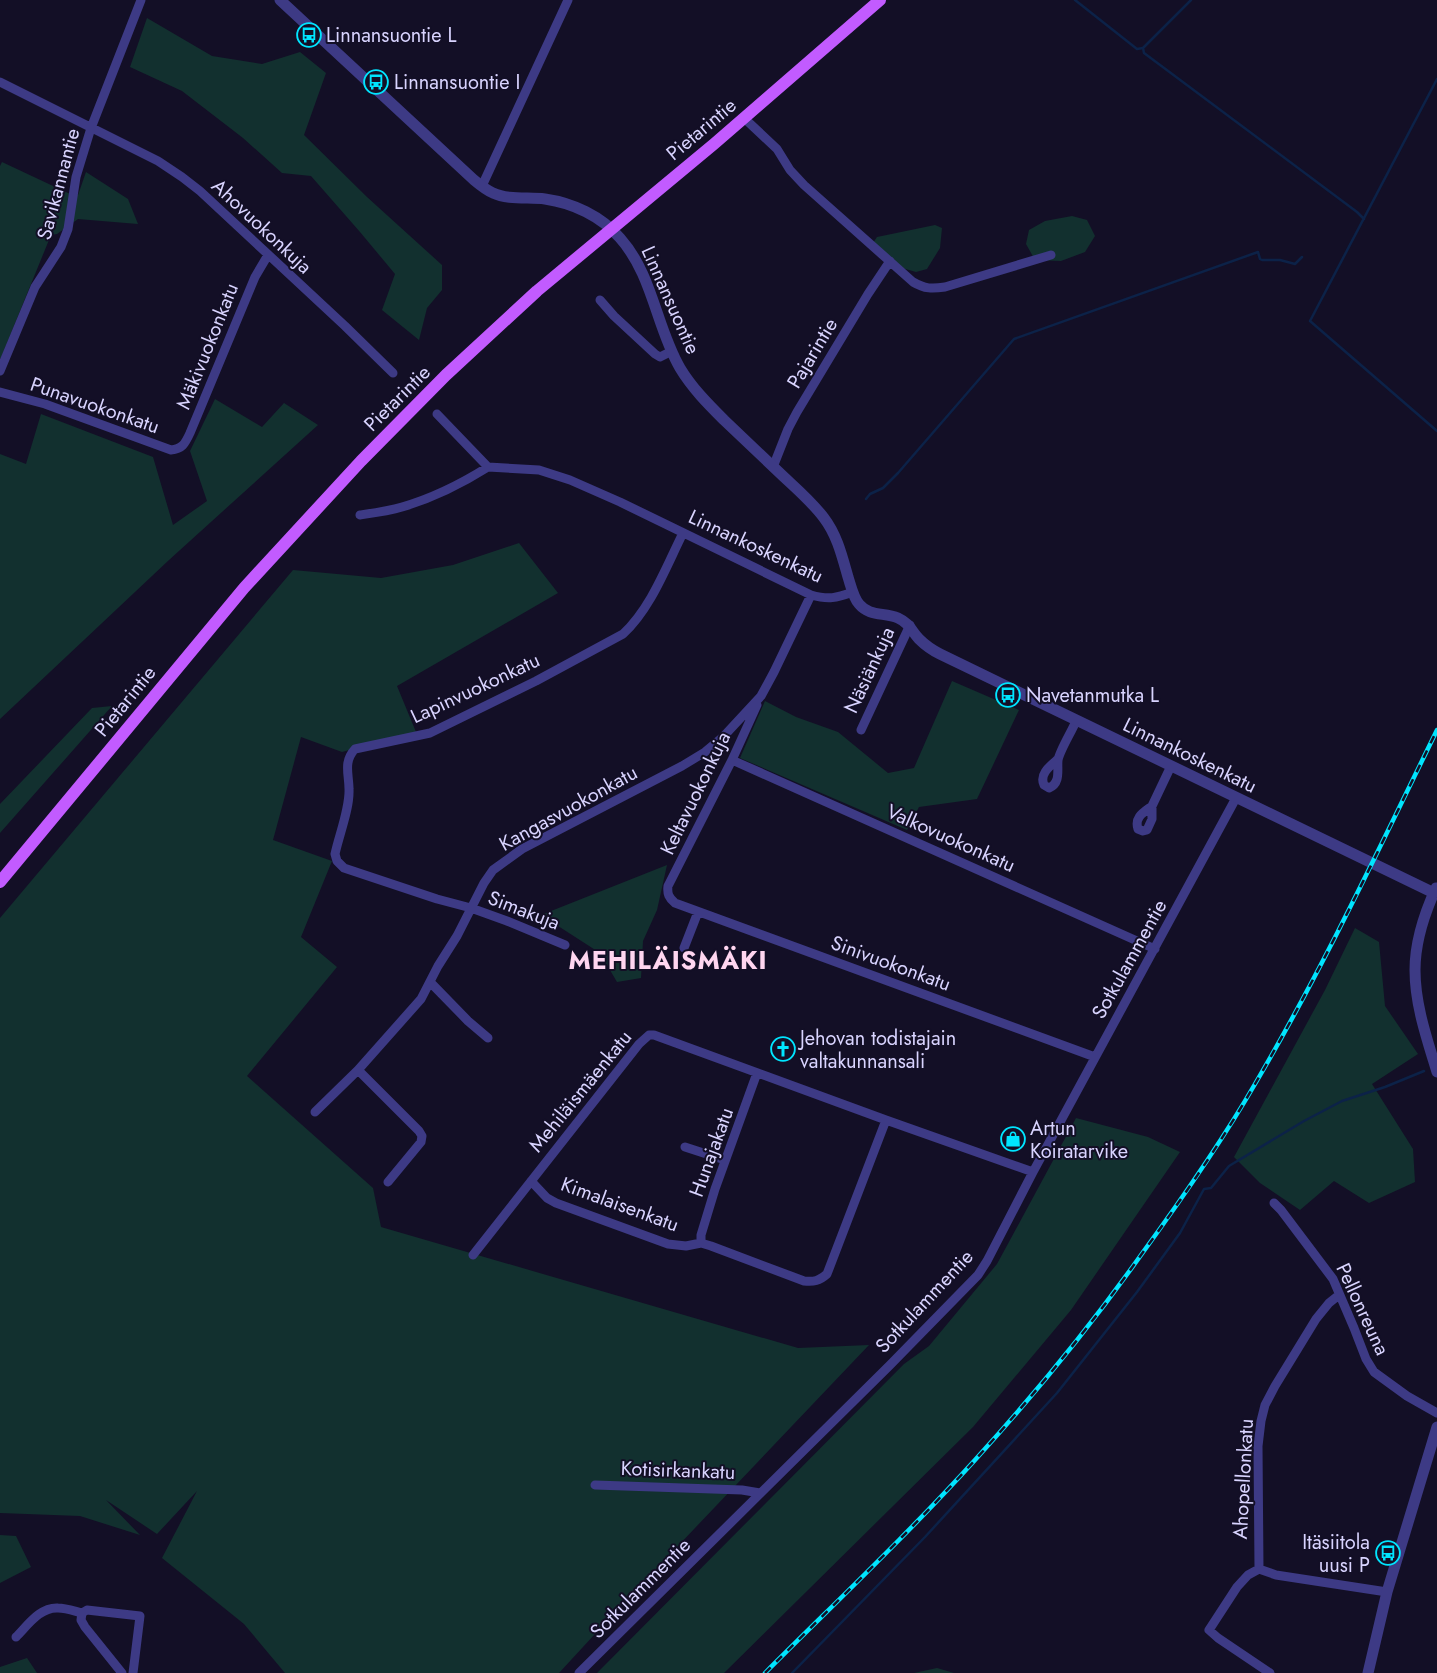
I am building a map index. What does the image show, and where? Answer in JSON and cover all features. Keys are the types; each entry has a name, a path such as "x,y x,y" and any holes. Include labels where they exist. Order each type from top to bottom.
{"main road":[{"name":"Pietarintie","path":"0,882 244,588 320,505 440,381 537,291 744,118 880,0"}],"street":[{"name":"Savikannantie","path":"0,372 34,287 61,247 68,229 76,177 91,128 141,0"},
{"name":"Linnansuontie","path":"280,0 482,186 495,194 503,196 543,199 571,204 611,229 621,238 644,278 680,368 703,398 803,495 824,518 839,545 853,592"},
{"path":"482,186 568,0"},
{"name":"Ahovuokonkuja","path":"0,82 158,161 182,176 393,373"},
{"path":"744,118 777,149 796,177 890,262 922,288 930,289 965,282 1050,255"},
{"name":"Mäkivuokonkatu","path":"178,450 190,434 255,277 268,255"},
{"name":"Pajarintie","path":"773,467 797,412 868,294 890,262"},
{"path":"600,300 614,316 655,354 660,357 672,351"},
{"name":"Punavuokonkatu","path":"0,392 45,404 171,450 178,450"},
{"path":"360,515 400,508 431,497 462,483 488,467 437,414"},
{"name":"Linnankoskenkatu","path":"488,467 539,470 592,489 811,595 832,599 853,592"},
{"name":"Lapinvuokonkatu","path":"471,908 437,900 344,868 338,861 335,854 349,798 350,788 346,771 350,754 355,749 430,732 511,693 623,634 642,612 683,533"},
{"path":"853,592 858,604 866,610 874,614 897,618 910,625"},
{"name":"Kangasvuokonkatu","path":"315,1112 358,1070 421,999 438,966 457,936 484,883 493,870 522,849 682,766 705,752 738,723 761,696 811,595"},
{"name":"Linnankoskenkatu","path":"910,625 918,638 930,649 1236,798 1435,890"},
{"name":"Näsiänkuja","path":"861,730 910,625"},
{"name":"Keltavuokonkuja","path":"675,903 670,899 667,892 668,886 732,760 761,696"},
{"path":"1058,760 1076,721"},
{"name":"Valkovuokonkatu","path":"732,760 1155,949"},
{"path":"1152,806 1171,766"},
{"name":"Sotkulammentie","path":"579,1673 970,1285 986,1262 1236,798"},
{"path":"1435,890 1421,936 1415,970 1418,1001 1437,1072"},
{"name":"Sinivuokonkatu","path":"675,903 1095,1057"},
{"name":"Simakuja","path":"471,908 564,945"},
{"path":"684,948 698,912"},
{"path":"431,982 468,1021 488,1038"},
{"name":"Mehiläismäenkatu","path":"473,1255 645,1037 649,1035 654,1035 1033,1172"},
{"path":"358,1070 422,1136 421,1142 388,1182"},
{"name":"Hunajakatu","path":"702,1243 701,1235 704,1222 757,1073"},
{"name":"Kimalaisenkatu","path":"531,1182 556,1203 668,1244 686,1246 702,1243 804,1281 814,1282 821,1280 827,1274 886,1120"},
{"path":"685,1147 725,1160"},
{"name":"Pellonreuna","path":"1274,1203 1333,1279 1366,1360 1374,1372 1401,1392 1437,1413"},
{"name":"Ahopellonkatu","path":"1259,1569 1258,1446 1261,1421 1275,1386 1316,1319 1329,1303 1339,1295"},
{"path":"1368,1673 1386,1592 1437,1427"},
{"name":"Kotisirkankatu","path":"594,1485 742,1490 760,1493"},
{"path":"1270,1673 1209,1630 1248,1575 1259,1569 1276,1574 1386,1592"},
{"path":"16,1637 40,1613 49,1609 58,1608 82,1613 86,1610 140,1616 133,1673"},
{"path":"82,1613 81,1620 85,1627 122,1673"}],"green space":[{"path":"147,18 212,56 262,64 300,52 326,73 304,135 367,197 442,265 442,290 427,308 419,340 382,310 395,274 311,176 282,173 243,138 182,91 130,67"},
{"path":"2,162 68,193 78,195 86,172 128,199 138,224 78,219 57,234 51,235 0,360 0,166"},
{"path":"1072,216 1087,220 1095,236 1085,252 1061,261 1035,260 1026,244 1029,230 1045,221"},
{"path":"935,225 942,228 940,248 927,269 916,272 902,268 873,243 877,237"},
{"path":"215,399 262,427 284,403 318,425 169,560 0,719 0,454 26,464 41,414 153,457 173,525 207,501 190,451"},
{"path":"519,543 558,593 397,686 416,732 342,752 301,737 273,840 332,861 301,937 337,967 247,1076 373,1188 381,1227 798,1348 869,1345 559,1673 285,1673 244,1624 162,1558 197,1491 157,1534 106,1500 140,1535 80,1516 0,1513 0,918 293,570 381,578 453,565"},
{"path":"952,681 1019,710 977,799 919,807 907,830 740,758 765,701 796,717 838,732 888,773 914,768"},
{"path":"112,706 0,833 0,804 92,708"},
{"path":"667,865 657,910 643,941 641,978 617,982 600,953 541,915"},
{"path":"1355,928 1379,942 1385,1006 1418,1054 1372,1084 1413,1149 1415,1182 1369,1203 1334,1181 1300,1210 1260,1183 1234,1157 1325,990"},
{"path":"1076,1118 1148,1137 1180,1152 1071,1310 973,1427 724,1673 597,1673 904,1364 929,1346 997,1264"},
{"path":"0,1535 16,1536 31,1567 0,1583"},
{"path":"27,1658 37,1673 0,1673 0,1667"},
{"path":"937,1668 954,1673 914,1673"}],"waterway":[{"path":"1075,0 1137,49 1143,48 1191,0"},
{"path":"1143,48 1144,53 1364,219"},
{"path":"1437,79 1310,321 1437,431"},
{"path":"866,499 870,494 883,488 898,473 1014,339 1258,252 1262,260 1280,260 1295,264 1302,257"},
{"path":"792,1673 925,1537 1057,1393 1137,1292 1180,1233 1204,1189 1211,1188 1229,1166 1304,1121 1342,1101 1385,1087 1424,1071"}],"railway":[{"path":"765,1673 950,1488 1040,1386 1122,1282 1200,1171 1280,1041 1349,909 1437,730"}],"place":[{"name":"Linnansuontie L","path":"309,35"},
{"name":"Linnansuontie I","path":"376,82"},
{"name":"Navetanmutka L","path":"1008,695"},
{"name":"Jehovan todistajain valtakunnansali","path":"783,1049"},
{"name":"Artun Koiratarvike","path":"1013,1139"},
{"name":"Itäsiitola uusi P","path":"1388,1553"}],"district":[{"name":"MEHILÄISMÄKI","path":"668,960"}]}
